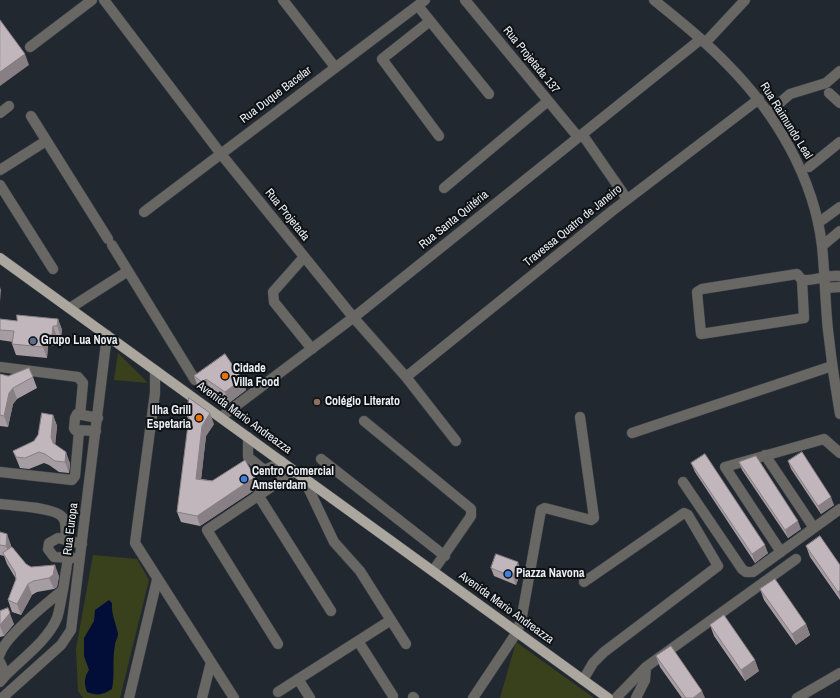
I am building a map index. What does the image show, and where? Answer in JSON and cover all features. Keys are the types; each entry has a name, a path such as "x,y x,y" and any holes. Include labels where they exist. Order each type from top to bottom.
{"main road":[{"name":"Avenida Mario Andreazza","path":"0,258 608,698"}],"street":[{"path":"30,47 92,0"},
{"name":"Rua Projetada","path":"104,0 221,154 353,317 406,377 456,441"},
{"path":"283,0 335,67"},
{"name":"Rua Projetada 137","path":"465,0 548,101 580,136 628,199"},
{"name":"Rua Raimundo Leal","path":"654,0 703,41 728,65 759,100 802,172 818,223 822,246 832,366 840,414"},
{"name":"Rua Santa Quitéria","path":"221,418 353,317 580,136 703,41 745,0"},
{"path":"421,3 430,21 490,94"},
{"name":"Rua Duque Bacelar","path":"144,212 421,3"},
{"path":"430,21 382,60 439,136"},
{"path":"768,114 790,94 826,83 840,71"},
{"path":"829,93 840,103"},
{"name":"Travessa Quatro de Janeiro","path":"406,377 628,199 759,100"},
{"path":"444,188 548,101"},
{"path":"0,113 9,106"},
{"path":"31,116 196,380"},
{"path":"0,170 46,141"},
{"path":"810,167 840,142"},
{"path":"0,185 53,268"},
{"path":"818,223 840,206"},
{"path":"822,246 840,231"},
{"path":"304,257 273,292 274,302 312,349"},
{"path":"70,308 128,270"},
{"path":"802,280 804,318 701,334 697,292 702,289 797,274 802,280 824,283 840,288"},
{"path":"824,283 834,275 840,276"},
{"name":"Rua Europa","path":"2,698 62,645 71,630 74,542 89,416 107,335"},
{"path":"632,433 832,366"},
{"path":"0,367 78,377 83,383 89,416 75,416 74,428 88,431 75,476 72,480 0,472"},
{"path":"155,370 155,393 135,539 136,547 234,698"},
{"path":"472,698 517,632 541,510 545,508 591,520 594,518 580,417"},
{"path":"364,421 471,510 472,516 433,571"},
{"path":"248,437 248,458 264,470 281,461"},
{"path":"781,552 725,466 824,439 840,453"},
{"path":"765,455 814,528"},
{"path":"322,459 445,556"},
{"path":"278,644 207,530 258,495 299,474 334,542 360,571 406,644"},
{"path":"684,482 742,569 746,572 753,572 840,509"},
{"path":"258,495 331,611"},
{"path":"0,504 55,511 63,517 74,542"},
{"path":"583,680 593,663 604,652 718,566 688,515 684,513 584,582"},
{"path":"3,679 42,640 54,625 58,616 63,590 73,558 54,557 48,549 49,543 53,539 58,538 74,542"},
{"path":"616,698 646,667 796,559"},
{"path":"129,698 157,580"},
{"path":"0,654 3,647 35,612 63,590"},
{"path":"278,692 391,620"},
{"path":"358,641 393,696"},
{"path":"0,662 3,679"},
{"path":"202,698 211,662"},
{"path":"636,698 646,680 646,667"},
{"path":"798,698 840,673"},
{"path":"298,679 310,698"}],"green space":[{"path":"118,353 148,383 114,380"},
{"path":"93,555 137,559 149,580 120,698 83,698 78,691 76,649"},
{"path":"516,642 594,698 500,698"}],"water":[{"path":"109,600 112,603 113,615 118,634 114,651 113,684 112,689 109,691 103,694 94,694 87,692 85,686 85,678 89,670 84,656 84,638 94,621 95,610"}],"building":[{"path":"0,20 25,54 0,72"},
{"path":"17,315 58,319 57,326 53,326 52,335 44,334 43,347 12,344 14,331 0,330 0,319 17,321"},
{"path":"225,354 242,379 225,392 206,379 202,382 194,376"},
{"path":"29,368 33,377 13,388 9,393 4,416 0,415 0,374 8,376"},
{"path":"189,398 210,413 202,426 196,479 212,481 245,460 255,477 197,516 177,512 189,417 187,416"},
{"path":"42,413 53,415 51,437 53,443 66,452 65,462 55,461 39,452 25,458 16,457 13,451 34,441 38,435"},
{"path":"802,452 831,497 818,506 788,461"},
{"path":"705,454 765,545 752,554 691,463"},
{"path":"756,456 798,521 785,530 739,462"},
{"path":"0,532 7,534 6,546 0,545"},
{"path":"820,536 840,565 840,590 838,592 806,546"},
{"path":"12,547 26,564 31,567 55,565 53,575 49,578 33,581 28,584 17,604 8,600 16,579 15,572 3,553"},
{"path":"496,554 518,562 513,577 491,568"},
{"path":"775,579 806,624 792,634 760,589"},
{"path":"8,608 10,613 0,625 0,611"},
{"path":"724,615 755,660 741,670 710,625"},
{"path":"671,646 702,691 693,698 686,698 656,656"}],"place":[{"name":"Grupo Lua Nova","path":"33,341"},
{"name":"Cidade Villa Food","path":"225,376"},
{"name":"Colégio Literato","path":"317,402"},
{"name":"Ilha Grill Espetaria","path":"199,418"},
{"name":"Centro Comercial Amsterdam","path":"244,479"},
{"name":"Piazza Navona","path":"508,574"}]}
